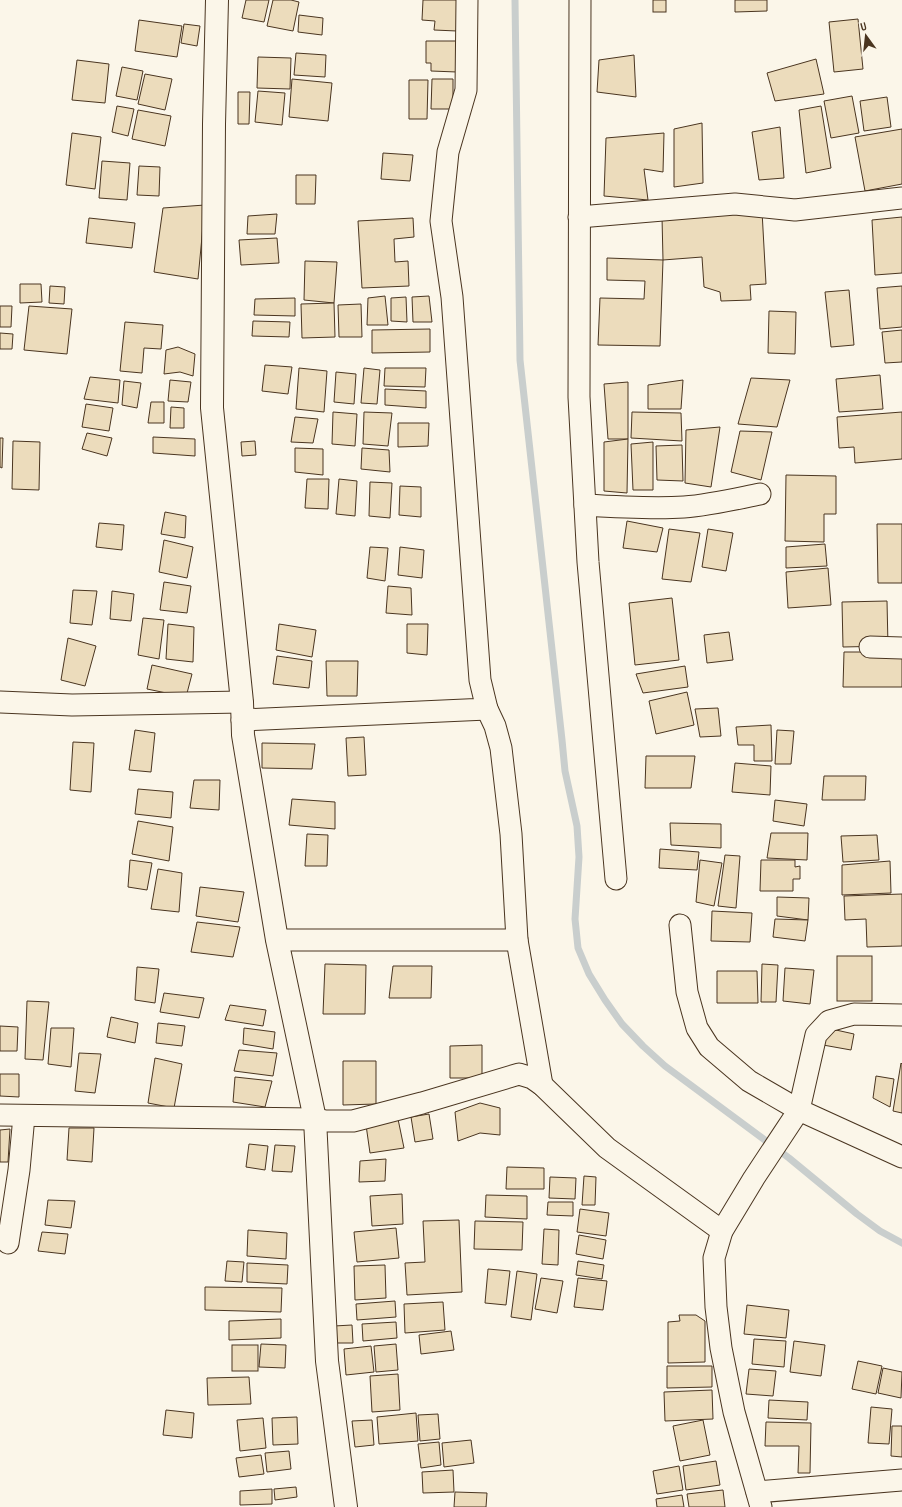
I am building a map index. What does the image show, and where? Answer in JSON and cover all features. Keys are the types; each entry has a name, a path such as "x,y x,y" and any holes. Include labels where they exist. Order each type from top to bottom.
{"main road":[{"path":"217,0 214,132 212,408 242,711 242,735 277,940 315,1119 327,1361 346,1507"}],"street":[{"path":"467,0 466,90 448,152 441,221 452,297 480,680 487,709 495,726 501,748 512,834 517,940 542,1085"},
{"path":"580,0 579,397 588,562 616,879"},
{"path":"579,217 735,204 795,210 902,198"},
{"path":"585,505 640,508 685,507 760,494"},
{"path":"870,647 902,648"},
{"path":"0,702 242,711 487,709"},
{"path":"680,925 687,992 697,1028 709,1047 794,1118 902,1157"},
{"path":"277,940 517,940"},
{"path":"902,1015 854,1014 828,1021 816,1035 794,1118 754,1178 722,1231 714,1258 716,1307 721,1348 734,1412 759,1499 902,1480"},
{"path":"0,1115 315,1119 326,1121 353,1121 422,1103 520,1074 532,1078 542,1085 608,1148 722,1231"},
{"path":"8,1243 19,1170 24,1116"}],"building":[{"path":"246,0 269,0 264,22 242,18"},
{"path":"273,0 291,0 299,2 293,31 267,26"},
{"path":"423,0 459,0 457,31 434,30 435,21 422,20"},
{"path":"653,0 666,0 666,12 653,12"},
{"path":"735,0 767,0 767,11 735,12"},
{"path":"299,15 323,18 322,35 298,32"},
{"path":"858,19 863,69 834,72 829,22"},
{"path":"139,20 182,26 177,57 135,51"},
{"path":"184,24 200,26 197,46 181,43"},
{"path":"426,41 457,41 457,72 431,71 431,63 426,63"},
{"path":"296,53 326,55 325,77 294,75"},
{"path":"634,55 636,97 597,92 599,60"},
{"path":"258,57 291,58 290,89 257,88"},
{"path":"816,59 824,94 775,101 767,73"},
{"path":"77,60 109,64 105,103 72,100"},
{"path":"122,67 143,71 137,100 116,96"},
{"path":"145,74 172,79 165,110 138,104"},
{"path":"292,79 332,83 328,121 289,117"},
{"path":"432,79 453,79 453,109 431,109"},
{"path":"409,80 428,80 427,119 409,119"},
{"path":"258,91 285,93 282,125 255,122"},
{"path":"238,92 250,92 249,124 238,124"},
{"path":"852,96 859,133 831,138 824,101"},
{"path":"887,97 891,127 864,131 860,101"},
{"path":"117,106 134,109 128,136 112,132"},
{"path":"821,106 831,168 806,173 799,110"},
{"path":"138,110 171,116 165,146 132,139"},
{"path":"702,123 703,183 674,187 674,129"},
{"path":"780,127 784,178 759,180 752,132"},
{"path":"902,129 902,184 865,191 855,137"},
{"path":"72,133 101,137 95,189 66,185"},
{"path":"664,133 663,172 644,169 648,200 604,196 606,138"},
{"path":"383,153 413,155 410,181 381,179"},
{"path":"102,161 130,163 127,200 99,198"},
{"path":"139,166 160,167 159,196 137,195"},
{"path":"296,175 316,175 315,204 296,204"},
{"path":"205,205 198,279 154,272 163,208"},
{"path":"762,211 766,284 750,285 751,300 721,301 720,292 704,287 702,257 663,260 662,217"},
{"path":"277,214 275,234 247,234 248,216"},
{"path":"902,217 902,273 875,275 872,220"},
{"path":"89,218 135,223 132,248 86,243"},
{"path":"413,218 414,237 394,239 395,262 408,261 409,286 362,288 358,221"},
{"path":"277,238 279,263 241,265 239,240"},
{"path":"607,258 663,260 660,346 598,345 600,298 644,299 645,281 607,280"},
{"path":"305,261 337,262 334,303 304,300"},
{"path":"20,284 41,284 42,302 20,303"},
{"path":"50,286 65,287 64,304 49,303"},
{"path":"902,286 902,327 880,329 877,288"},
{"path":"849,290 854,345 831,347 825,292"},
{"path":"385,296 388,325 367,325 368,298"},
{"path":"429,296 432,322 413,322 412,297"},
{"path":"406,297 407,322 391,321 391,298"},
{"path":"295,298 295,316 254,315 255,299"},
{"path":"334,303 335,337 302,338 301,304"},
{"path":"361,304 362,337 339,337 338,305"},
{"path":"0,306 12,306 11,327 0,327"},
{"path":"29,306 72,309 67,354 24,350"},
{"path":"769,311 796,312 795,354 768,353"},
{"path":"253,321 290,322 289,337 252,336"},
{"path":"125,322 163,325 161,349 144,348 142,373 120,371"},
{"path":"430,329 430,352 372,353 372,330"},
{"path":"902,330 902,362 885,363 882,332"},
{"path":"0,333 13,334 12,349 0,349"},
{"path":"178,347 195,354 193,376 180,372 164,374 166,350"},
{"path":"265,365 292,367 288,394 262,391"},
{"path":"299,368 327,371 324,412 296,409"},
{"path":"364,368 380,370 377,404 361,403"},
{"path":"385,368 426,368 425,387 384,386"},
{"path":"336,372 356,374 354,404 334,402"},
{"path":"880,375 883,409 839,412 836,379"},
{"path":"90,377 120,380 118,403 84,399"},
{"path":"751,378 790,380 777,427 738,424"},
{"path":"170,380 191,382 188,402 168,401"},
{"path":"683,380 681,409 648,409 648,385"},
{"path":"124,381 141,383 137,408 122,405"},
{"path":"628,382 628,439 608,439 604,384"},
{"path":"385,389 426,391 426,408 385,405"},
{"path":"151,402 164,402 164,423 148,423"},
{"path":"86,404 113,408 109,431 82,427"},
{"path":"171,407 184,408 184,428 170,428"},
{"path":"333,412 357,414 355,446 332,444"},
{"path":"364,412 392,413 388,446 363,444"},
{"path":"632,412 681,413 682,441 631,438"},
{"path":"902,412 902,459 855,463 854,447 839,448 837,417"},
{"path":"295,417 318,419 313,443 291,442"},
{"path":"398,423 429,423 428,446 398,447"},
{"path":"720,427 711,487 685,483 686,430"},
{"path":"740,431 772,432 761,480 731,472"},
{"path":"87,433 112,438 107,456 82,449"},
{"path":"153,437 195,439 195,456 153,453"},
{"path":"0,438 3,438 2,468 0,467"},
{"path":"628,439 627,493 604,491 604,442"},
{"path":"13,441 40,442 39,490 12,489"},
{"path":"255,441 256,455 242,456 241,442"},
{"path":"653,442 653,490 633,490 631,444"},
{"path":"682,445 683,481 657,480 656,446"},
{"path":"295,448 323,449 323,475 295,472"},
{"path":"362,448 389,450 390,472 361,469"},
{"path":"786,475 836,476 836,514 824,514 824,542 785,541"},
{"path":"307,479 329,479 328,509 305,508"},
{"path":"339,479 357,481 355,516 336,514"},
{"path":"370,482 392,483 390,518 369,516"},
{"path":"400,486 421,487 421,517 399,515"},
{"path":"165,512 186,516 185,538 161,534"},
{"path":"627,521 663,528 657,552 623,548"},
{"path":"99,523 124,525 122,550 96,547"},
{"path":"877,524 902,524 902,583 878,583"},
{"path":"669,529 700,533 691,582 662,579"},
{"path":"708,529 733,533 726,571 702,567"},
{"path":"164,540 193,547 187,578 159,572"},
{"path":"825,544 827,566 786,568 786,547"},
{"path":"370,547 388,548 385,581 367,578"},
{"path":"400,547 424,550 422,578 398,575"},
{"path":"828,568 831,605 788,608 786,572"},
{"path":"164,582 191,586 187,613 160,610"},
{"path":"388,586 411,588 412,615 386,613"},
{"path":"73,590 97,591 92,625 70,623"},
{"path":"112,591 134,594 131,621 110,619"},
{"path":"672,598 679,660 635,665 629,603"},
{"path":"887,601 888,646 843,647 842,602"},
{"path":"143,618 164,620 159,659 138,655"},
{"path":"168,624 194,627 193,662 166,659"},
{"path":"279,624 316,630 312,657 276,650"},
{"path":"407,624 428,624 427,655 407,653"},
{"path":"729,632 733,660 707,663 704,635"},
{"path":"68,638 96,646 85,686 61,680"},
{"path":"844,652 902,652 902,687 843,687"},
{"path":"277,656 312,661 309,688 273,684"},
{"path":"326,661 358,661 357,696 327,696"},
{"path":"152,665 192,674 186,697 147,689"},
{"path":"685,666 688,687 643,693 636,674"},
{"path":"687,692 694,725 656,734 649,701"},
{"path":"718,708 721,736 700,737 695,709"},
{"path":"771,725 772,761 754,761 754,745 738,745 736,727"},
{"path":"135,730 155,733 151,772 129,770"},
{"path":"777,730 794,731 791,764 775,764"},
{"path":"364,737 366,775 348,776 346,738"},
{"path":"73,742 94,743 91,792 70,790"},
{"path":"262,743 315,744 312,769 262,768"},
{"path":"646,756 695,756 691,788 645,788"},
{"path":"735,763 771,766 770,795 732,792"},
{"path":"824,776 866,776 865,800 822,800"},
{"path":"194,780 220,780 219,810 190,808"},
{"path":"138,789 173,792 171,818 135,814"},
{"path":"292,799 335,802 335,829 289,825"},
{"path":"775,800 807,804 804,826 773,821"},
{"path":"138,821 173,827 169,861 132,854"},
{"path":"670,823 721,824 721,848 671,845"},
{"path":"771,833 808,833 807,860 767,858"},
{"path":"307,834 328,835 327,866 305,866"},
{"path":"877,835 879,860 843,862 841,836"},
{"path":"660,849 699,852 697,870 659,868"},
{"path":"725,855 740,856 736,908 718,906"},
{"path":"130,860 152,863 147,890 128,887"},
{"path":"700,860 722,863 714,906 696,902"},
{"path":"761,860 795,860 795,867 800,866 800,879 793,879 793,891 760,891"},
{"path":"890,861 891,893 842,895 842,865"},
{"path":"158,869 182,873 179,912 151,909"},
{"path":"200,887 244,892 238,922 196,916"},
{"path":"902,894 902,946 867,947 866,919 845,920 844,896"},
{"path":"777,897 809,898 808,920 777,916"},
{"path":"712,911 752,913 750,942 711,941"},
{"path":"775,919 808,920 805,941 773,937"},
{"path":"197,922 240,927 233,957 191,952"},
{"path":"837,956 872,956 872,1001 837,1001"},
{"path":"325,964 366,965 365,1014 323,1014"},
{"path":"762,964 778,965 776,1002 761,1002"},
{"path":"393,966 432,966 431,998 389,998"},
{"path":"137,967 159,969 155,1003 135,1000"},
{"path":"785,968 814,970 810,1004 783,1001"},
{"path":"717,971 757,971 758,1003 717,1003"},
{"path":"164,993 204,998 199,1018 160,1012"},
{"path":"27,1001 49,1002 43,1060 25,1059"},
{"path":"230,1005 266,1010 263,1026 225,1020"},
{"path":"111,1017 138,1023 135,1043 107,1037"},
{"path":"158,1023 185,1026 182,1046 156,1043"},
{"path":"0,1026 18,1027 17,1051 0,1051"},
{"path":"51,1028 74,1028 71,1067 48,1064"},
{"path":"244,1028 275,1032 273,1049 243,1044"},
{"path":"827,1028 854,1034 851,1050 823,1045"},
{"path":"482,1045 482,1078 450,1078 450,1046"},
{"path":"239,1050 277,1053 273,1076 234,1071"},
{"path":"79,1053 101,1054 95,1093 75,1091"},
{"path":"155,1058 182,1064 174,1108 148,1103"},
{"path":"343,1061 376,1061 376,1104 343,1105"},
{"path":"901,1063 902,1064 902,1113 893,1111"},
{"path":"0,1074 19,1074 19,1097 0,1096"},
{"path":"876,1076 894,1079 890,1107 873,1098"},
{"path":"235,1077 272,1081 265,1107 233,1102"},
{"path":"480,1103 500,1108 500,1135 480,1133 458,1141 455,1112"},
{"path":"429,1114 433,1139 415,1142 411,1117"},
{"path":"398,1119 404,1148 370,1153 366,1125"},
{"path":"69,1128 94,1128 92,1162 67,1160"},
{"path":"10,1129 8,1162 0,1162 0,1130"},
{"path":"249,1144 268,1146 265,1170 246,1167"},
{"path":"275,1145 295,1146 292,1172 272,1171"},
{"path":"386,1159 385,1181 359,1182 360,1161"},
{"path":"507,1167 544,1168 544,1189 506,1189"},
{"path":"584,1176 596,1177 595,1205 582,1205"},
{"path":"550,1177 576,1178 575,1199 549,1198"},
{"path":"402,1194 403,1224 372,1226 370,1196"},
{"path":"486,1195 527,1196 527,1219 485,1217"},
{"path":"48,1200 75,1201 71,1228 45,1225"},
{"path":"548,1202 573,1202 573,1216 547,1215"},
{"path":"580,1209 609,1213 606,1236 577,1232"},
{"path":"459,1220 462,1292 407,1295 405,1263 425,1262 423,1221"},
{"path":"475,1221 523,1222 522,1250 474,1249"},
{"path":"396,1228 399,1258 357,1262 354,1232"},
{"path":"544,1229 559,1230 558,1265 542,1264"},
{"path":"248,1230 287,1233 286,1259 247,1256"},
{"path":"42,1232 68,1234 65,1254 38,1251"},
{"path":"579,1235 606,1240 603,1259 576,1254"},
{"path":"227,1261 244,1262 242,1282 225,1281"},
{"path":"578,1261 604,1265 602,1279 576,1275"},
{"path":"247,1263 288,1265 287,1284 247,1282"},
{"path":"385,1265 386,1298 355,1300 354,1266"},
{"path":"488,1269 510,1271 506,1305 485,1303"},
{"path":"517,1271 537,1274 531,1320 511,1317"},
{"path":"541,1278 563,1281 557,1313 535,1309"},
{"path":"578,1278 607,1281 603,1310 574,1307"},
{"path":"205,1287 282,1288 281,1312 205,1310"},
{"path":"395,1301 396,1317 357,1320 356,1304"},
{"path":"443,1302 445,1330 405,1333 404,1304"},
{"path":"747,1305 789,1310 786,1338 744,1334"},
{"path":"679,1315 696,1315 705,1321 705,1362 668,1363 668,1322 680,1321"},
{"path":"281,1319 281,1338 229,1340 229,1321"},
{"path":"396,1322 397,1338 363,1341 362,1324"},
{"path":"352,1325 353,1343 335,1343 334,1326"},
{"path":"451,1331 454,1350 421,1354 419,1335"},
{"path":"754,1339 786,1341 784,1367 752,1364"},
{"path":"794,1341 825,1345 821,1376 790,1372"},
{"path":"261,1344 286,1345 285,1368 259,1367"},
{"path":"396,1344 398,1370 376,1372 374,1346"},
{"path":"232,1345 258,1345 258,1371 232,1371"},
{"path":"371,1346 374,1372 346,1375 344,1349"},
{"path":"858,1361 882,1366 876,1394 852,1389"},
{"path":"667,1366 712,1366 712,1387 667,1388"},
{"path":"883,1368 902,1372 901,1398 878,1393"},
{"path":"749,1369 776,1371 773,1396 746,1394"},
{"path":"398,1374 400,1410 372,1412 370,1376"},
{"path":"249,1377 251,1404 208,1405 207,1378"},
{"path":"712,1390 713,1419 665,1421 664,1392"},
{"path":"769,1400 808,1402 807,1420 768,1418"},
{"path":"871,1407 892,1409 889,1444 868,1443"},
{"path":"166,1410 194,1413 192,1438 163,1435"},
{"path":"416,1413 418,1441 379,1444 377,1417"},
{"path":"438,1414 440,1439 420,1441 418,1415"},
{"path":"297,1417 298,1444 273,1445 272,1418"},
{"path":"263,1418 266,1448 240,1451 237,1420"},
{"path":"372,1420 374,1445 355,1447 352,1421"},
{"path":"703,1420 710,1455 680,1461 673,1426"},
{"path":"766,1422 811,1423 810,1473 798,1473 799,1446 765,1446"},
{"path":"892,1426 902,1426 902,1457 891,1456"},
{"path":"471,1440 474,1463 444,1467 442,1443"},
{"path":"439,1442 441,1465 421,1468 418,1444"},
{"path":"289,1451 291,1469 267,1472 265,1453"},
{"path":"261,1455 264,1474 239,1477 236,1458"},
{"path":"716,1461 720,1485 686,1490 683,1466"},
{"path":"679,1466 683,1490 657,1494 653,1471"},
{"path":"453,1470 454,1492 423,1493 422,1472"},
{"path":"296,1487 297,1497 275,1500 274,1489"},
{"path":"272,1489 272,1504 240,1505 240,1491"},
{"path":"723,1490 725,1507 689,1507 687,1494"},
{"path":"455,1492 487,1493 486,1507 454,1507"},
{"path":"682,1495 684,1507 657,1507 656,1499"}],"waterway":[{"path":"515,0 520,360 565,771 577,826 579,857 575,919 578,948 589,974 605,1000 622,1024 643,1046 665,1066 789,1158 857,1214 880,1231 902,1243"}]}
